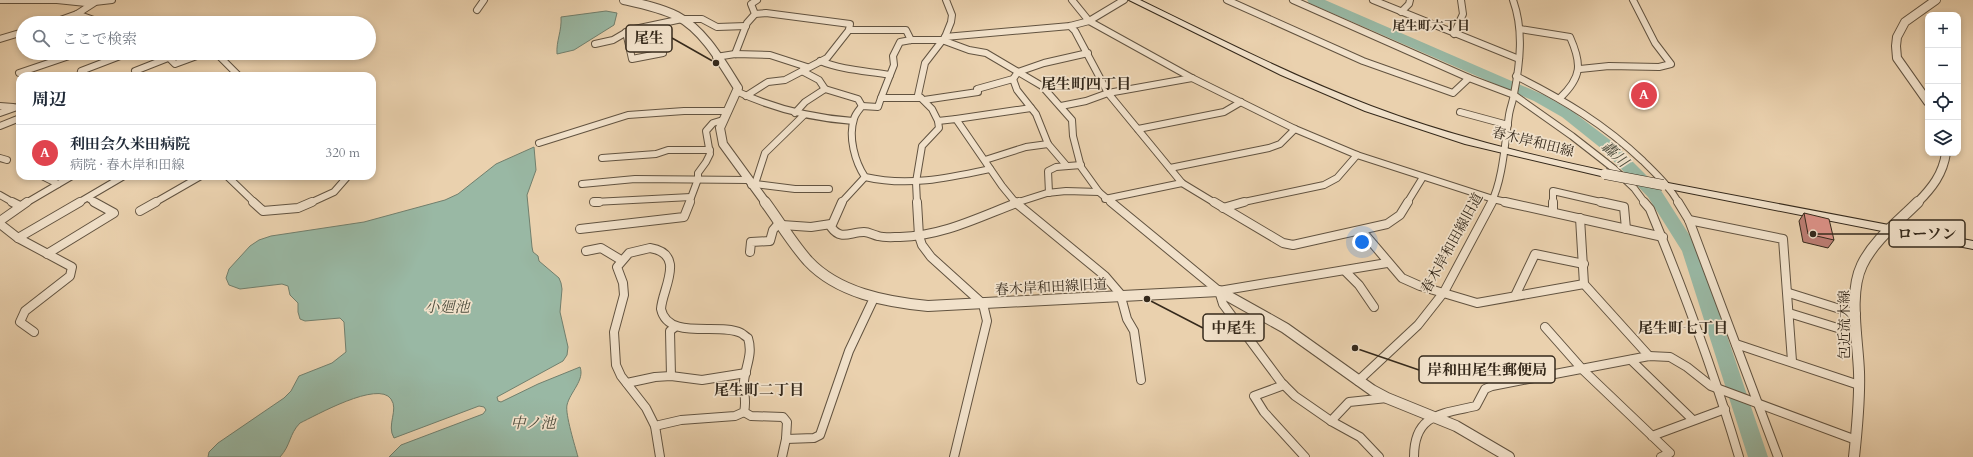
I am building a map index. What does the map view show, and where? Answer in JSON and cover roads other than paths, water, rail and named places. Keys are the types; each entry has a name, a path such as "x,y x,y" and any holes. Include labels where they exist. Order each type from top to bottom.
{"main road":[{"name":"春木岸和田線","path":"1133,0 1336,96 1424,128 1506,152 1666,186 1973,245"}],"street":[{"path":"0,0 57,0 86,3 112,0"},
{"path":"477,10 484,0"},
{"path":"624,0 682,19 699,35 716,57 738,88 736,91 773,108 804,115 853,122"},
{"path":"755,14 751,4 756,0"},
{"path":"946,0 952,15 943,38 925,63 918,95 923,99 938,121 939,128 922,146 916,182 919,236 922,246 931,257 983,304 987,321 954,457"},
{"path":"1072,0 1089,21 1192,78 1295,129 1357,155 1494,199 1663,237"},
{"path":"862,106 878,107 894,65 893,56 900,42 1070,26 1089,21 1124,0"},
{"path":"1227,0 1363,61 1453,93 1469,78"},
{"path":"1293,0 1469,78 1514,94 1547,117 1613,168 1634,188 1650,208 1685,293 1719,390 1739,457"},
{"path":"1373,0 1519,59"},
{"path":"1401,12 1409,4 1410,0"},
{"path":"1454,34 1463,14 1461,0"},
{"name":"春木岸和田線旧道","path":"1358,381 1418,325 1444,292 1494,199 1506,152 1508,125 1519,59 1520,29 1518,14 1513,0"},
{"path":"1580,69 1609,66 1659,67 1671,64 1655,43 1633,0"},
{"path":"1925,98 1897,58 1896,49 1899,28 1908,18 1936,0"},
{"path":"71,16 97,1"},
{"path":"735,54 746,26 755,14 766,13 850,24 849,30 831,54 785,80 768,82 746,96"},
{"path":"77,14 83,16"},
{"path":"595,44 613,40 626,32 682,19 702,19 717,27 746,26"},
{"path":"1070,26 1075,31 1088,53 1108,93 1182,183 1282,243 1293,245 1362,231 1387,224 1400,215 1423,177"},
{"path":"1520,29 1570,37 1576,51 1580,73 1569,90 1560,98"},
{"path":"849,30 906,30 911,40"},
{"path":"626,32 632,59 664,53"},
{"path":"0,40 16,34"},
{"path":"943,38 969,50 986,53 1042,86 1072,120 1073,136 1081,165 1105,199 1219,291 1285,328 1358,381 1387,398 1435,416 1456,426 1509,457"},
{"path":"882,98 923,99 978,92 977,89 1013,79 1018,72 1044,63 1088,53"},
{"path":"716,57 735,54 770,55 804,69 819,80 826,89 858,99 862,106"},
{"path":"22,72 57,60"},
{"path":"81,72 110,60"},
{"path":"135,71 163,60"},
{"path":"170,60 175,64 186,60"},
{"path":"223,60 235,72"},
{"path":"820,61 835,67 847,67 890,75"},
{"path":"1516,76 1560,98 1609,131 1632,151 1666,186 1689,220 1778,457"},
{"path":"1061,106 1086,101 1108,93 1192,78"},
{"path":"1013,79 1017,90 1036,114 1048,144 1066,165"},
{"path":"795,113 804,102 826,89"},
{"name":"春木岸和田線旧道","path":"736,91 720,128 723,144 815,268 842,285 874,298 928,306 1219,291"},
{"path":"1138,129 1224,112 1241,102"},
{"path":"0,106 16,107"},
{"path":"862,106 853,122 854,143 858,167 865,177 894,183 916,182 990,169"},
{"path":"0,113 16,107"},
{"path":"938,121 1031,108"},
{"path":"539,142 628,115 684,111 727,111"},
{"path":"1460,112 1508,125"},
{"path":"751,183 765,153 804,115"},
{"path":"956,119 990,169 1016,203 1105,276 1122,297 1127,319 1134,331 1141,380"},
{"path":"0,126 16,120"},
{"path":"580,229 684,217 698,179 698,173 707,164 710,150 706,130 708,127 723,120"},
{"path":"1170,168 1269,148 1280,144 1295,129"},
{"path":"985,160 1026,147 1048,144"},
{"path":"602,158 656,154 668,150 710,150"},
{"path":"1223,208 1233,204 1324,185 1337,178 1357,155"},
{"name":"包近流木線","path":"1854,457 1860,385 1856,294 1861,267 1869,253 1888,229 1932,188 1946,162 1946,156"},
{"path":"1049,193 1046,176 1048,171 1056,167 1066,165 1081,165"},
{"path":"865,177 846,194 831,224 834,233 841,236 851,236 864,231 883,237 919,236 932,234 972,222 1016,203 1049,193 1099,192"},
{"path":"582,184 635,179 698,179 751,183 795,189 829,189"},
{"path":"50,180 58,184"},
{"path":"0,221 20,206 65,180"},
{"path":"18,238 117,180"},
{"path":"140,211 194,180"},
{"path":"231,180 263,211 298,208 334,192 344,180"},
{"path":"1105,199 1182,183"},
{"path":"1553,212 1553,191 1624,207 1626,229"},
{"path":"0,196 20,206"},
{"path":"594,202 691,197"},
{"path":"47,254 114,213 88,198"},
{"path":"1580,218 1584,264 1584,284 1602,306 1649,356"},
{"path":"1689,220 1784,239 1789,293 1792,361"},
{"path":"0,224 18,238 72,267 70,276 25,310 20,322 34,332"},
{"path":"750,252 751,242 770,241 773,230 781,224 811,227 831,224"},
{"path":"1362,231 1387,263 1402,278 1420,286 1477,303 1584,284"},
{"path":"586,251 601,248 621,260"},
{"path":"655,426 681,420 736,416 744,412 748,404 743,382 752,346 748,338 741,332 728,329 687,330 675,327 668,322 662,313 661,307 670,278 669,263 666,254 653,248 642,248 631,252 621,260 617,267 623,283 624,295 614,332 614,350 616,365 627,383 646,408 655,426 660,457"},
{"path":"1515,296 1535,254 1584,264"},
{"path":"1219,291 1387,263"},
{"path":"1345,271 1359,285 1374,307"},
{"path":"1219,291 1223,304 1284,385 1305,404 1331,421 1360,437 1379,457"},
{"path":"1789,293 1856,314"},
{"path":"786,439 814,438 820,435 849,351 874,298"},
{"path":"1789,313 1857,334"},
{"path":"671,376 670,331 675,327"},
{"path":"1544,327 1583,370 1670,453 1661,457"},
{"path":"1736,344 1792,361 1860,385"},
{"path":"1414,457 1415,437 1419,430 1435,416 1476,406 1485,389 1492,386 1583,370 1649,356 1670,357 1687,367 1711,386 1719,390 1856,440"},
{"path":"1631,360 1693,420"},
{"path":"627,383 642,379 671,376 702,380 746,373"},
{"path":"1284,385 1254,396 1264,412 1305,457"},
{"path":"1331,421 1349,402 1373,402 1387,398"},
{"path":"1652,436 1725,409"},
{"path":"744,412 751,416 783,417 787,422 786,439 782,457"}],"water":[{"path":"606,11 617,13 614,25 574,50 557,54 561,17"},
{"name":"小廻池","path":"534,147 536,170 527,195 532,247 533,252 538,256 539,261 559,278 561,283 562,289 560,312 568,347 567,355 563,361 497,397 498,401 501,402 538,384 580,367 581,372 579,381 567,405 567,415 578,457 389,457 401,445 483,414 486,410 484,407 479,406 394,438 391,428 394,408 393,403 391,399 384,394 373,394 360,396 346,401 300,423 296,427 284,453 280,457 208,457 209,452 218,443 284,398 291,391 299,376 332,363 346,352 344,322 340,318 305,321 300,319 298,303 290,295 288,286 282,284 240,289 229,285 226,278 229,269 250,246 259,240 271,236 364,222 445,200 458,194 496,164"}],"waterway":[{"name":"轟川","path":"1314,0 1539,98 1567,114 1608,146 1654,193 1691,251 1758,457"}],"place":[{"name":"尾生","path":"716,63"},
{"name":"利田会久米田病院","path":"1644,95"},
{"name":"ローソン","path":"1813,234"},
{"name":"中尾生","path":"1147,299"},
{"name":"岸和田尾生郵便局","path":"1355,348"}],"district":[{"name":"尾生町六丁目","path":"1431,26"},
{"name":"尾生町四丁目","path":"1086,84"},
{"name":"尾生町七丁目","path":"1683,328"},
{"name":"尾生町二丁目","path":"759,390"}],"water label":[{"name":"中ノ池","path":"533,423"}]}
